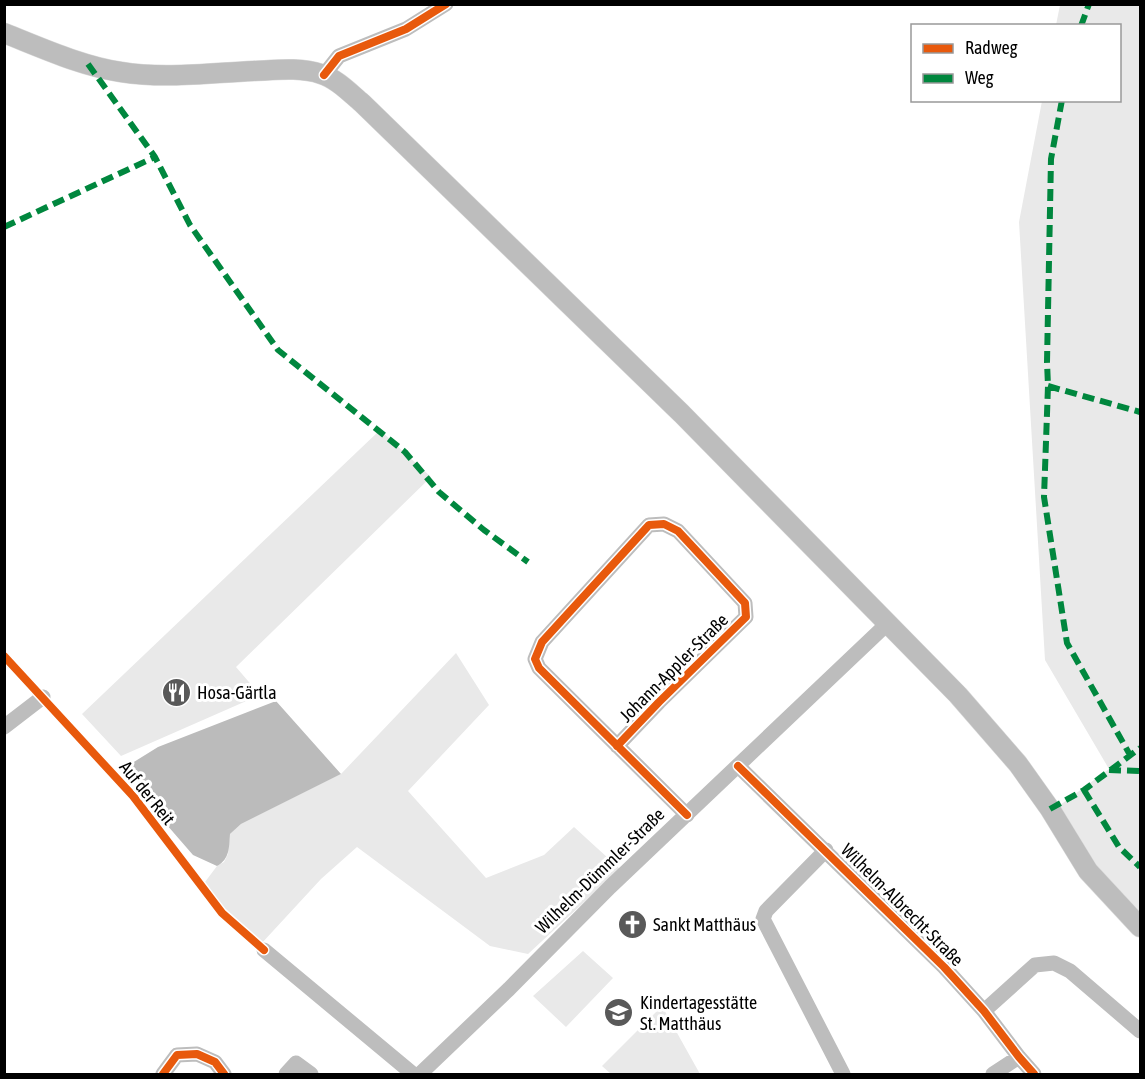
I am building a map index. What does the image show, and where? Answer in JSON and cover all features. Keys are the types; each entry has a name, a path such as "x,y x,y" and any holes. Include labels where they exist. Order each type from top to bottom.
{"main road":[{"path":"4,33 88,64 122,72 165,75 308,70 324,75 340,85 362,103 682,414 958,695 1010,755 1050,809 1088,871 1140,927"}],"street":[{"path":"324,75 339,56 406,29 446,4"},
{"name":"Johann-Appler-Straße","path":"617,746 746,617 745,603 678,531 664,524 649,525 542,642 535,659 539,668 617,746 687,814"},
{"name":"Wilhelm-Dümmler-Straße","path":"420,1074 610,887 888,623"},
{"path":"4,727 43,697"},
{"name":"Wilhelm-Albrecht-Straße","path":"738,766 944,966 984,1011 1034,1074"},
{"path":"826,850 766,911 763,919 843,1074"},
{"path":"264,950 413,1074"},
{"path":"984,1011 1035,965 1054,963 1070,970 1140,1031"},
{"path":"163,1074 177,1055 197,1054 215,1062 224,1074"},
{"path":"993,1074 1019,1057"},
{"path":"286,1074 296,1063 312,1074"}],"shaded area":[{"path":"1060,5 1140,5 1140,917 1105,882 1056,808 1109,769 1045,660 1019,222 1042,102 1121,102 1121,24 1056,24"},
{"path":"380,430 431,477 236,667 260,695 121,756 82,714"},
{"path":"456,653 489,705 408,791 486,878 544,855 574,827 620,869 528,954 490,946 357,847 321,879 261,944 226,911 205,882 217,866 224,862 228,854 230,834 241,824 341,774"},
{"path":"276,701 341,774 241,824 230,834 227,856 217,866 193,855 160,817 129,765 158,747"},
{"path":"583,951 613,978 566,1027 533,996"},
{"path":"662,1006 700,1074 611,1074 602,1066"}],"marked path":[{"path":"1082,24 1089,4"},
{"path":"88,64 155,157 190,225 278,350 405,452 439,492 484,530 528,562"},
{"path":"1062,102 1051,159 1044,497 1067,643 1130,755"},
{"path":"4,227 155,157"},
{"path":"1048,386 1140,412"},
{"path":"1050,809 1084,790 1140,748"},
{"path":"1109,770 1140,771"},
{"path":"1084,790 1119,847 1140,867"}],"cycle path":[{"path":"324,75 339,56 406,29 446,4"},
{"path":"617,746 659,702 746,617 745,603 678,531 664,524 649,525 542,642 535,659 539,668 687,815"},
{"name":"Auf der Reit","path":"4,656 133,796 222,913 264,950"},
{"path":"738,766 944,967 984,1011 1034,1074"},
{"path":"163,1074 177,1055 197,1054 215,1062 224,1074"}],"place":[{"name":"Hosa-Gärtla","path":"176,693"},
{"name":"Sankt Matthäus","path":"632,925"},
{"name":"Kindertagesstätte St. Matthäus","path":"619,1013"}]}
